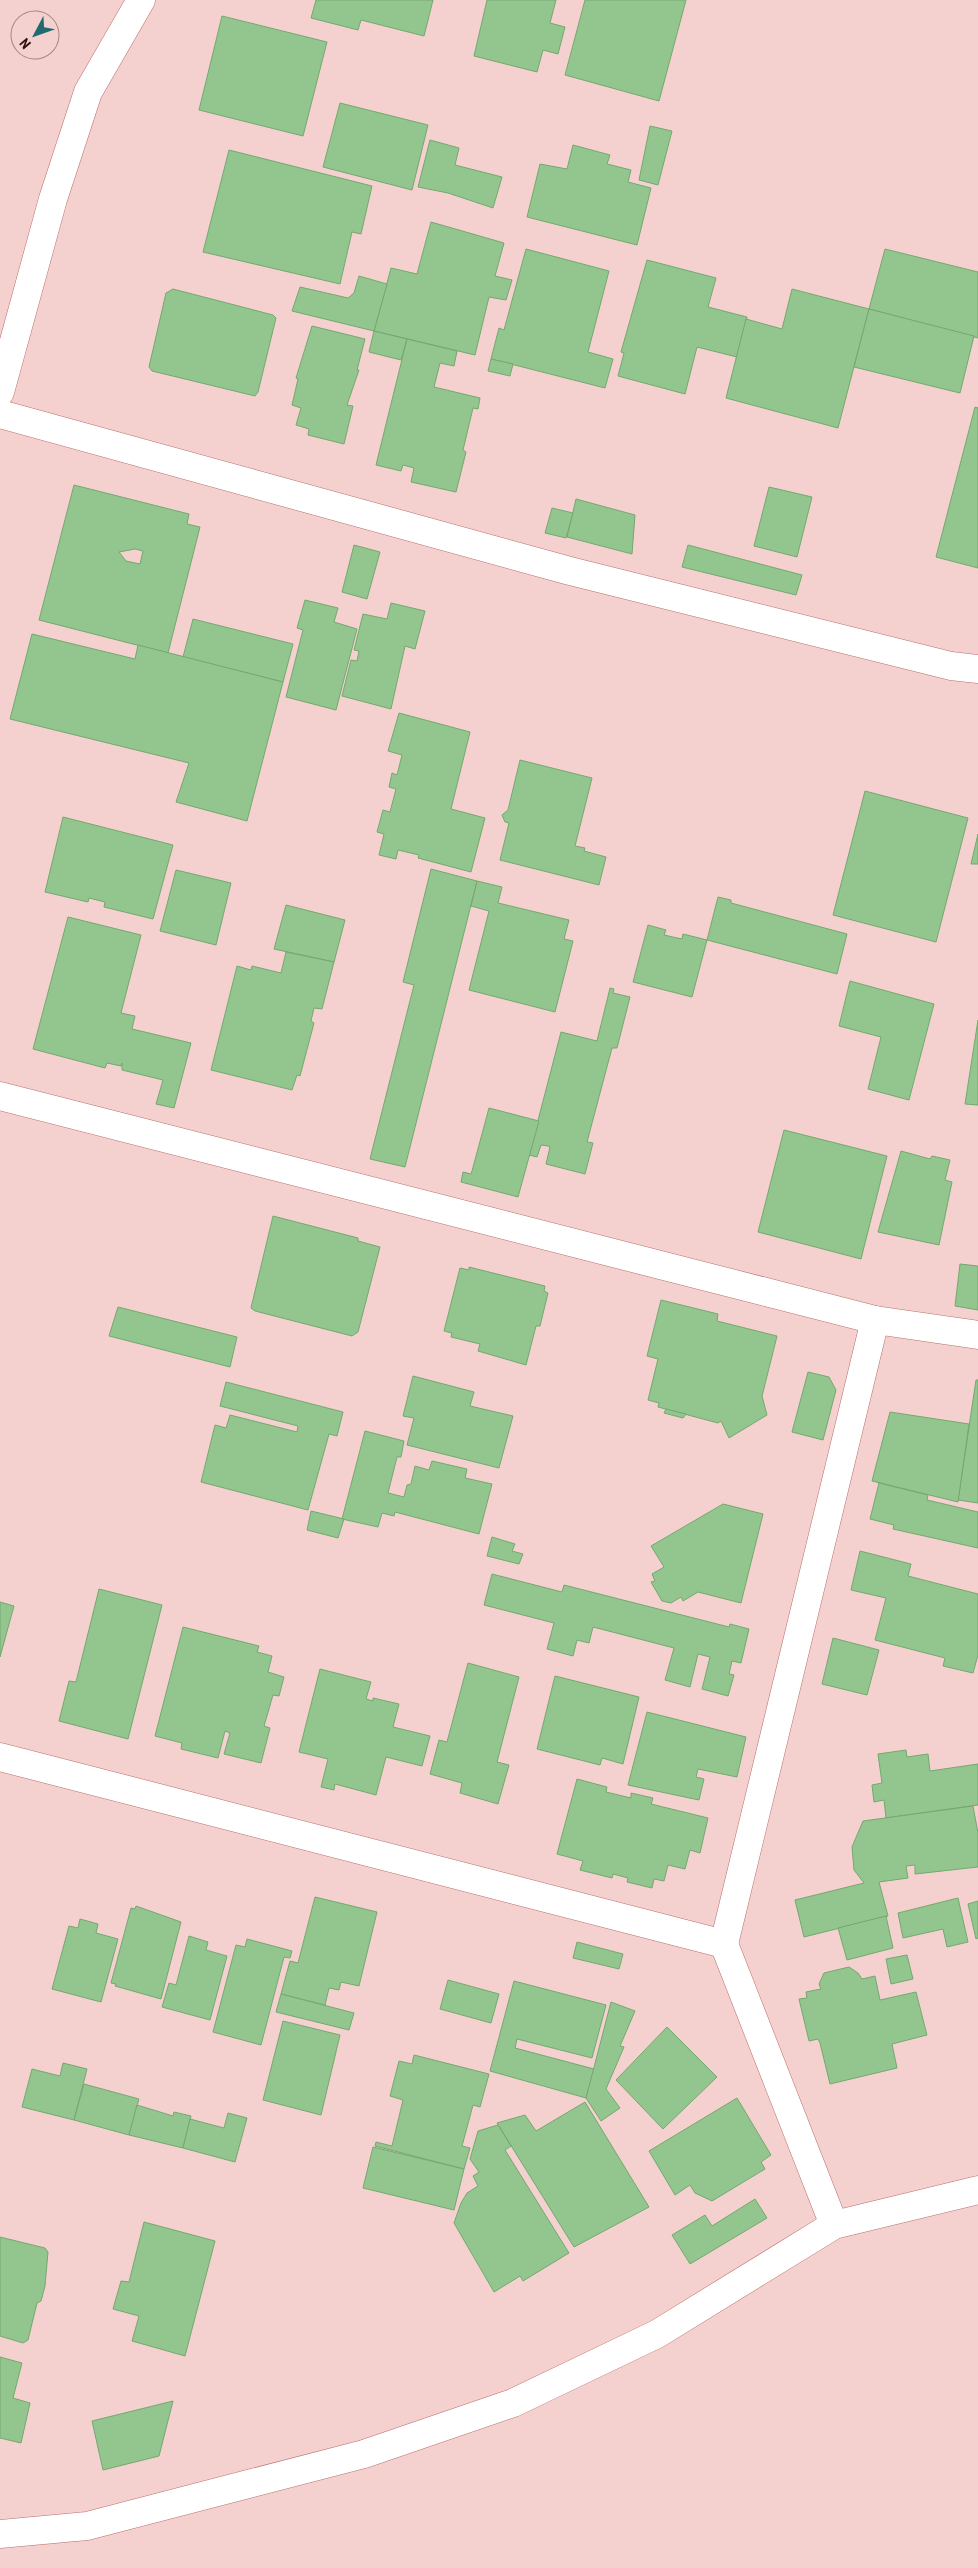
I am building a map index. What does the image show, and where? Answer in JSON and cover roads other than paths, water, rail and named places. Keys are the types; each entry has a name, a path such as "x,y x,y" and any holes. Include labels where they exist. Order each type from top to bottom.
{"street":[{"path":"0,392 53,199 88,92 141,0"},
{"path":"0,414 570,571 951,666 978,669"},
{"path":"0,1096 875,1320 978,1336"},
{"path":"834,2225 724,1944 875,1320"},
{"path":"0,1757 724,1944"},
{"path":"0,2534 88,2526 364,2454 513,2403 656,2334 834,2225 978,2190"}]}
